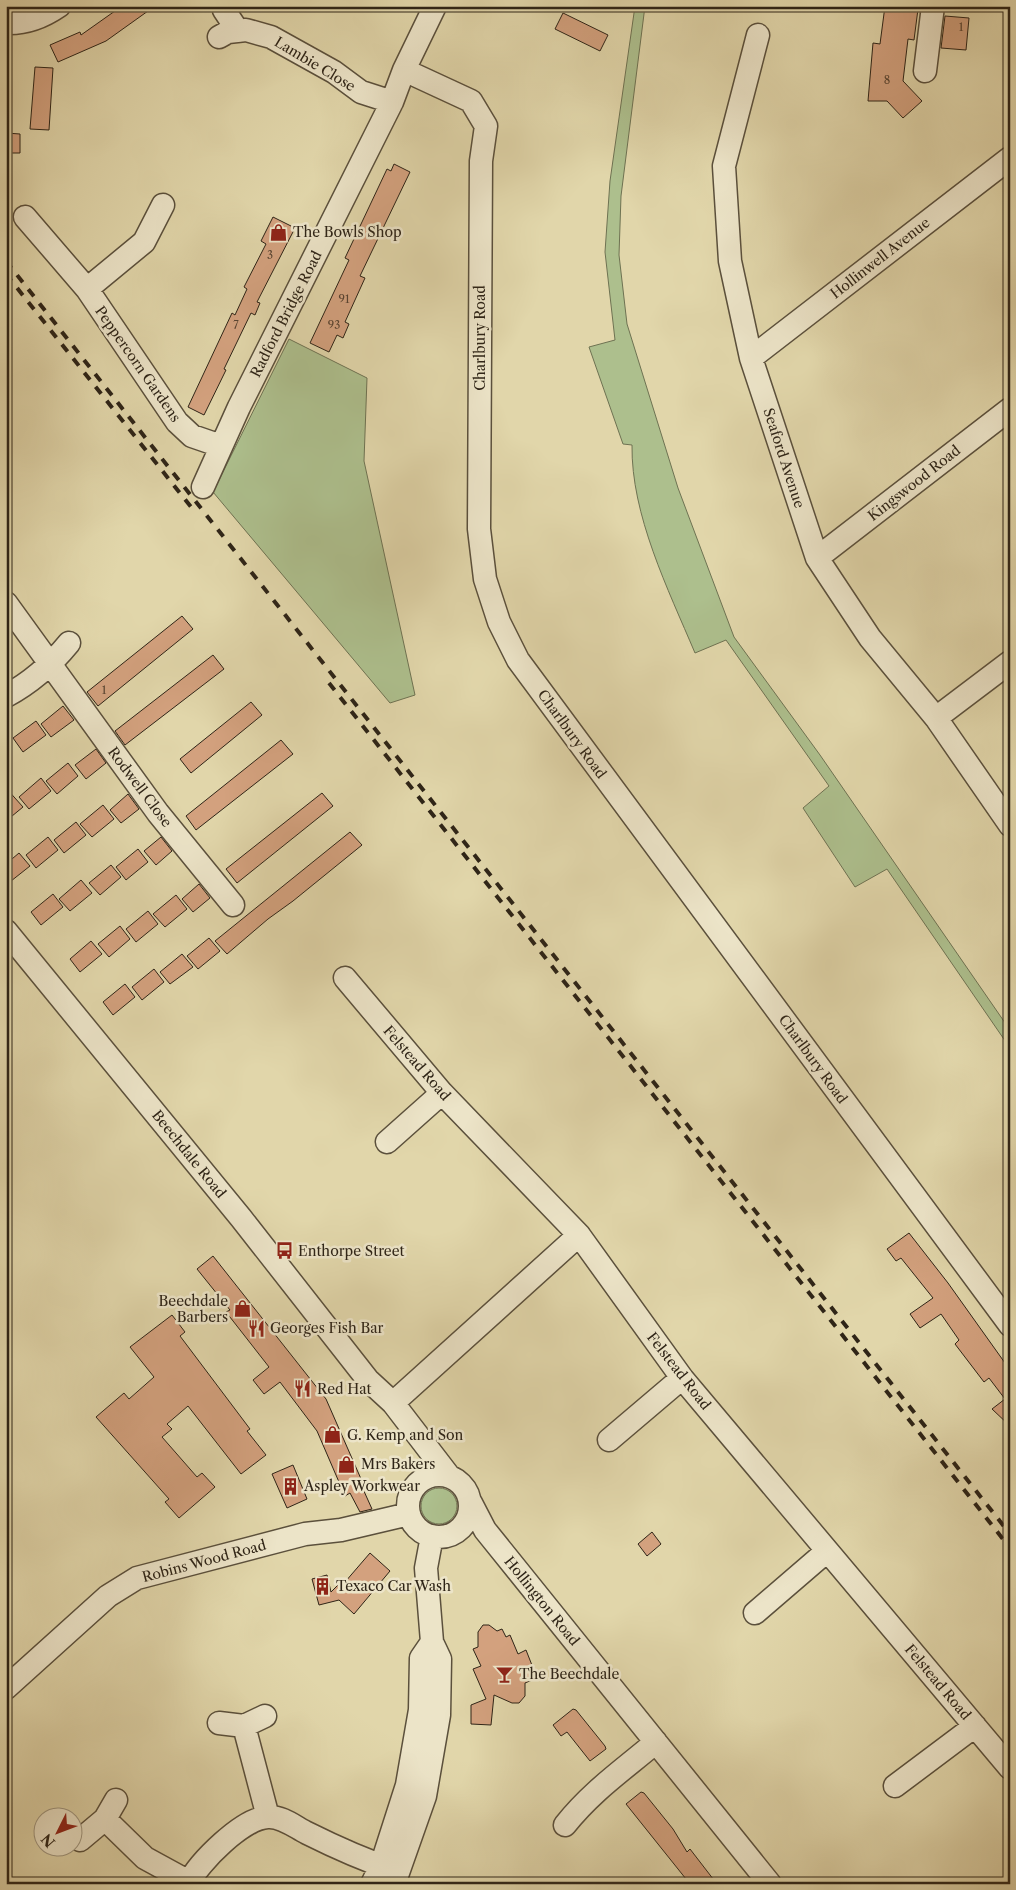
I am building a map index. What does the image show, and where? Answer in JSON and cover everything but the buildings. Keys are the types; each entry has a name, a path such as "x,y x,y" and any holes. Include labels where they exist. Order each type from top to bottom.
{"street":[{"path":"6,23 16,24 39,18 59,6"},
{"name":"Radford Bridge Road","path":"203,487 221,446 392,102 404,70 435,6"},
{"path":"925,70 932,6"},
{"name":"Lambie Close","path":"224,10 228,34 246,30 271,37 334,72 361,92 392,102"},
{"name":"Seaford Avenue","path":"758,35 724,166 730,261 751,358 818,558 870,638 936,718 1010,825"},
{"name":"Charlbury Road","path":"404,70 471,101 486,126 481,161 480,529 485,579 499,622 518,660 1010,1326"},
{"name":"Hollinwell Avenue","path":"751,358 1010,158"},
{"path":"87,289 144,242 163,205"},
{"name":"Peppercorn Gardens","path":"25,217 87,289 177,422 192,436 221,446"},
{"name":"Kingswood Road","path":"818,558 1010,409"},
{"name":"Rodwell Close","path":"6,602 158,813 233,905"},
{"path":"6,696 51,666 69,643"},
{"path":"936,718 1010,662"},
{"name":"Beechdale Road","path":"6,931 241,1218 368,1380 393,1403"},
{"name":"Felstead Road","path":"345,978 442,1093 578,1235 682,1378 1010,1768"},
{"path":"387,1142 442,1093"},
{"path":"449,1476 437,1475 425,1478 412,1490 408,1506 409,1514 418,1528 432,1536 441,1538 456,1532 475,1518 464,1487 449,1476 393,1403 578,1235"},
{"path":"609,1440 682,1378"},
{"name":"Beechdale Road","path":"368,1380 382,1410 421,1460 425,1478"},
{"name":"Robins Wood Road","path":"6,1688 108,1596 137,1578 305,1534 341,1530 409,1514"},
{"name":"Hollington Road","path":"475,1518 770,1884"},
{"path":"82,1838 111,1810 145,1858 188,1883 201,1864 224,1842 258,1820 268,1817 284,1820 387,1876 408,1785 420,1710 421,1658 432,1642 426,1568 432,1536"},
{"path":"755,1612 827,1551"},
{"path":"219,1723 244,1726 265,1716"},
{"path":"244,1726 268,1817"},
{"path":"895,1786 975,1726"},
{"path":"565,1826 589,1810 608,1779 656,1742"}],"green space":[{"path":"635,6 645,6 621,196 619,255 627,324 678,488 734,637 820,755 1010,1030 1010,1048 887,869 855,887 803,808 829,786 726,640 695,653 653,551 644,525 638,498 633,471 632,445 623,444 589,347 615,340 605,252 610,181"},
{"path":"289,339 367,378 364,461 415,695 390,703 213,492"},
{"path":"439,1488 446,1489 452,1493 456,1499 456,1513 452,1519 446,1523 439,1524 432,1523 426,1519 422,1513 421,1506 422,1499 426,1493 432,1489"}],"railway":[{"path":"6,261 1010,1534"},
{"path":"6,274 195,512"},
{"path":"329,683 1010,1548"}],"place":[{"name":"The Bowls Shop","path":"279,232"},
{"name":"Enthorpe Street","path":"284,1251"},
{"name":"Beechdale Barbers","path":"242,1309"},
{"name":"Georges Fish Bar","path":"256,1328"},
{"name":"Red Hat","path":"303,1389"},
{"name":"G. Kemp and Son","path":"333,1435"},
{"name":"Mrs Bakers","path":"347,1464"},
{"name":"Aspley Workwear","path":"290,1486"},
{"name":"Texaco Car Wash","path":"322,1586"},
{"name":"The Beechdale","path":"505,1674"}]}
